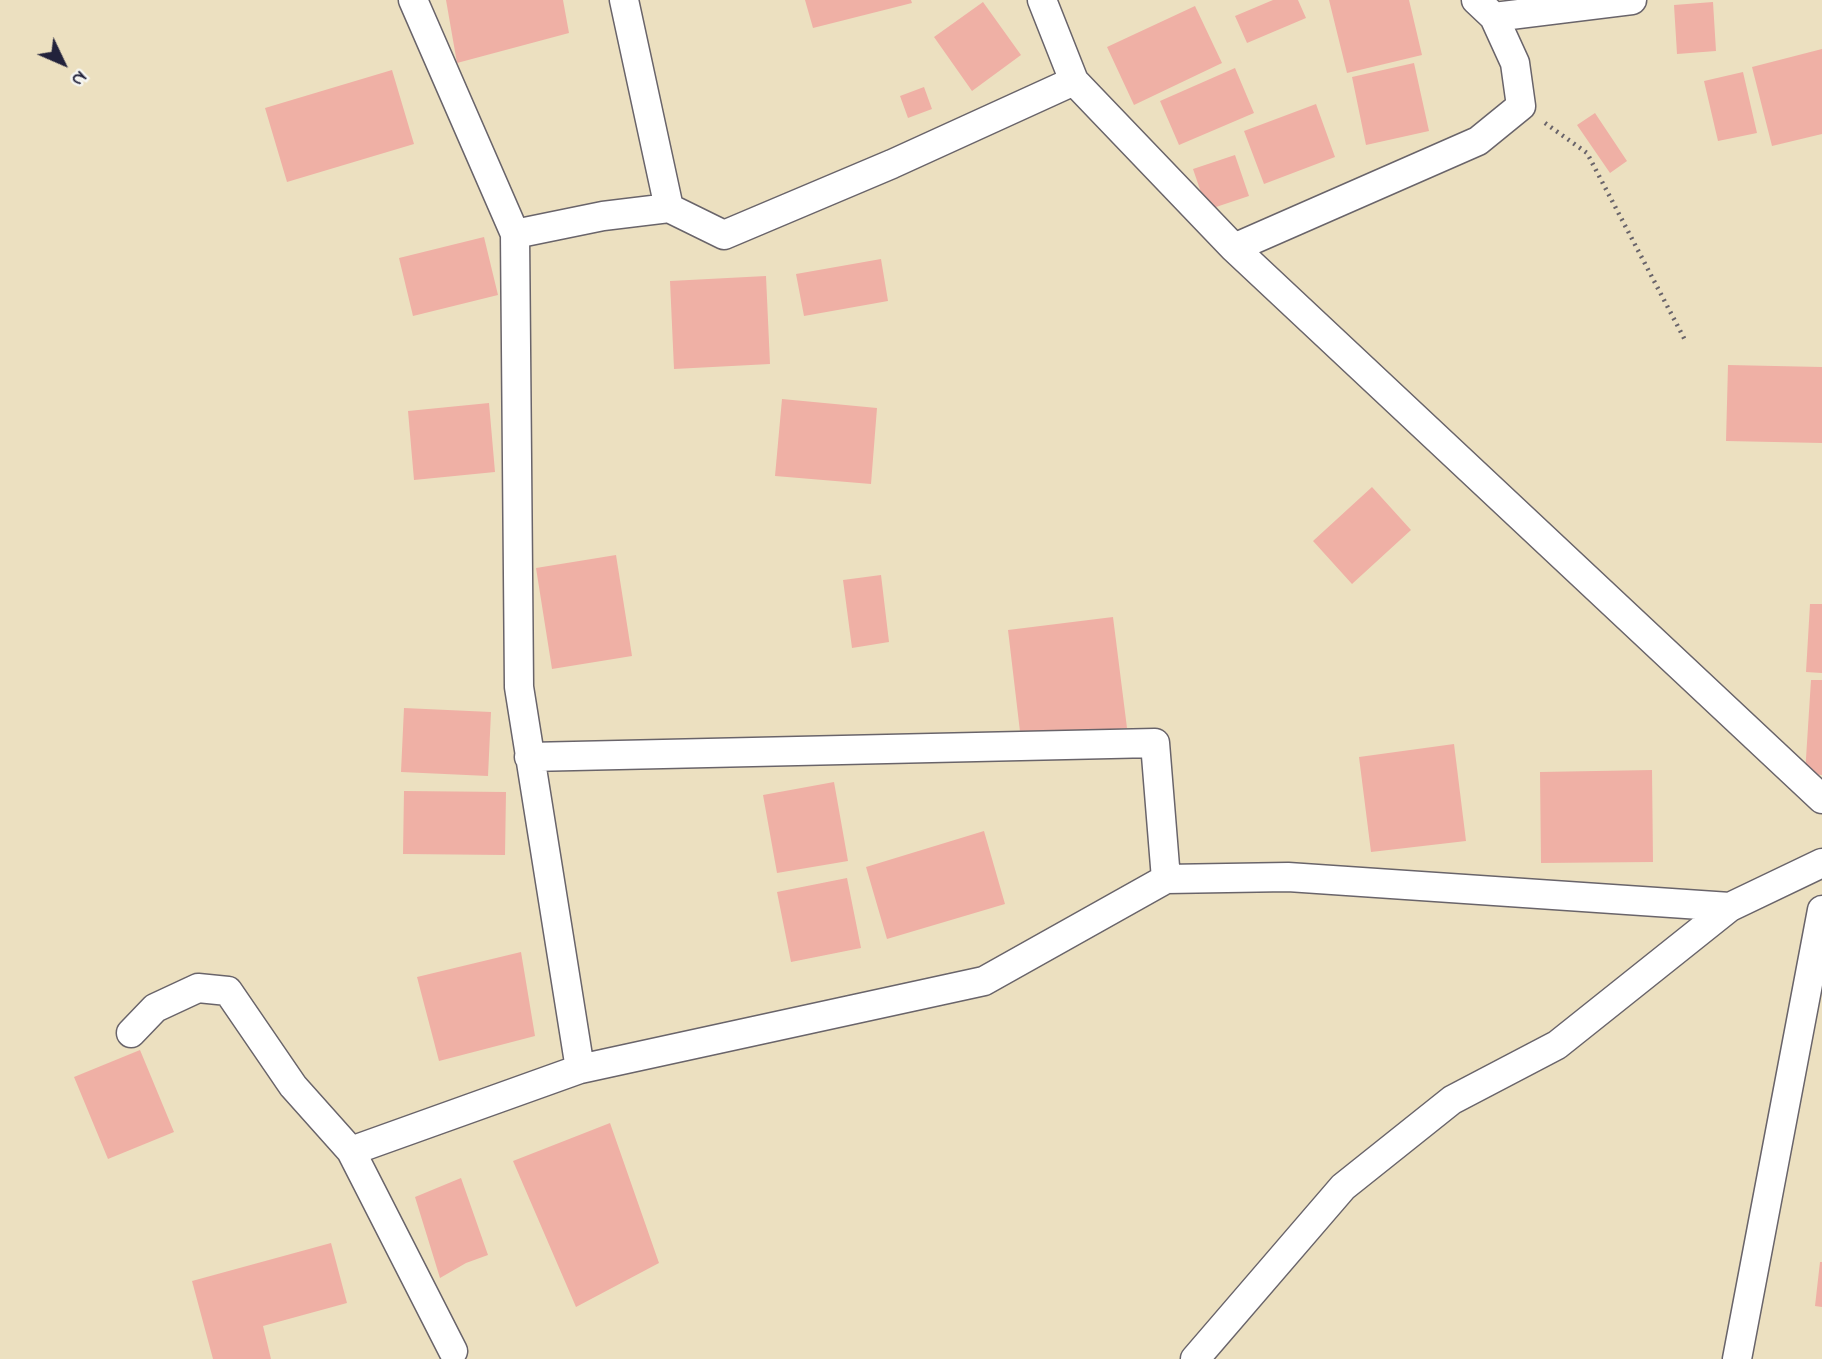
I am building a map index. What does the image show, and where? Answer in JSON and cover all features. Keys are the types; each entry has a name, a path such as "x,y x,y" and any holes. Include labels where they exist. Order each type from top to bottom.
{"street":[{"path":"413,0 515,234 519,687 580,1069"},
{"path":"624,0 669,208"},
{"path":"1042,0 1074,81 1234,248 1822,799"},
{"path":"1234,248 1478,141 1521,106 1516,63 1485,8 1632,0"},
{"path":"515,234 603,216 669,208 724,235 892,164 1074,81"},
{"path":"529,757 1155,743 1166,879"},
{"path":"1195,1359 1343,1187 1452,1100 1557,1045 1730,907 1822,863"},
{"path":"351,1152 580,1069 984,981 1166,879 1289,877 1730,907"},
{"path":"1737,1359 1822,910"},
{"path":"131,1033 155,1008 198,988 228,991 293,1086 351,1152 453,1351"}],"path":[{"path":"1521,106 1587,153 1685,340"}],"building":[{"path":"446,0 563,0 569,33 457,63"},
{"path":"805,0 911,0 912,3 813,28"},
{"path":"1273,0 1298,0 1306,18 1247,43 1235,16"},
{"path":"1329,0 1409,0 1422,55 1347,73"},
{"path":"983,2 1021,55 972,91 934,37"},
{"path":"1713,2 1716,51 1677,54 1674,5"},
{"path":"1195,6 1222,63 1134,105 1107,47"},
{"path":"1822,49 1822,134 1772,146 1752,67"},
{"path":"1414,63 1429,131 1366,145 1352,77"},
{"path":"1235,68 1254,113 1179,145 1160,101"},
{"path":"392,70 414,144 287,182 265,108"},
{"path":"1743,72 1757,133 1718,141 1704,81"},
{"path":"924,87 932,109 908,118 900,96"},
{"path":"1316,104 1335,157 1264,184 1244,131"},
{"path":"1595,113 1627,161 1610,173 1577,125"},
{"path":"1235,155 1249,196 1207,210 1193,169"},
{"path":"484,237 498,295 413,316 399,258"},
{"path":"881,259 888,301 804,316 796,274"},
{"path":"766,276 770,364 674,369 670,281"},
{"path":"1728,365 1822,367 1822,443 1726,441"},
{"path":"782,399 877,408 871,484 775,476"},
{"path":"489,403 495,472 414,480 408,411"},
{"path":"1372,487 1411,530 1352,584 1313,541"},
{"path":"616,555 632,656 552,669 536,568"},
{"path":"881,575 889,642 852,648 843,580"},
{"path":"1810,604 1822,604 1822,673 1806,672"},
{"path":"1113,617 1127,728 1021,740 1008,630"},
{"path":"1811,680 1822,680 1822,775 1805,774"},
{"path":"404,708 491,712 488,776 401,772"},
{"path":"1454,744 1466,841 1371,852 1359,757"},
{"path":"1652,770 1653,862 1541,863 1540,772"},
{"path":"834,782 848,861 777,873 763,795"},
{"path":"404,791 506,792 505,855 403,854"},
{"path":"984,831 1005,904 887,939 866,867"},
{"path":"847,878 861,948 791,962 777,892"},
{"path":"521,952 535,1036 439,1061 417,977"},
{"path":"140,1050 174,1132 108,1159 74,1077"},
{"path":"610,1123 659,1263 576,1307 513,1161"},
{"path":"461,1178 488,1255 466,1263 440,1278 415,1197"},
{"path":"331,1243 347,1303 263,1326 271,1359 213,1359 192,1281"},
{"path":"1822,1262 1822,1307 1815,1306"}]}
